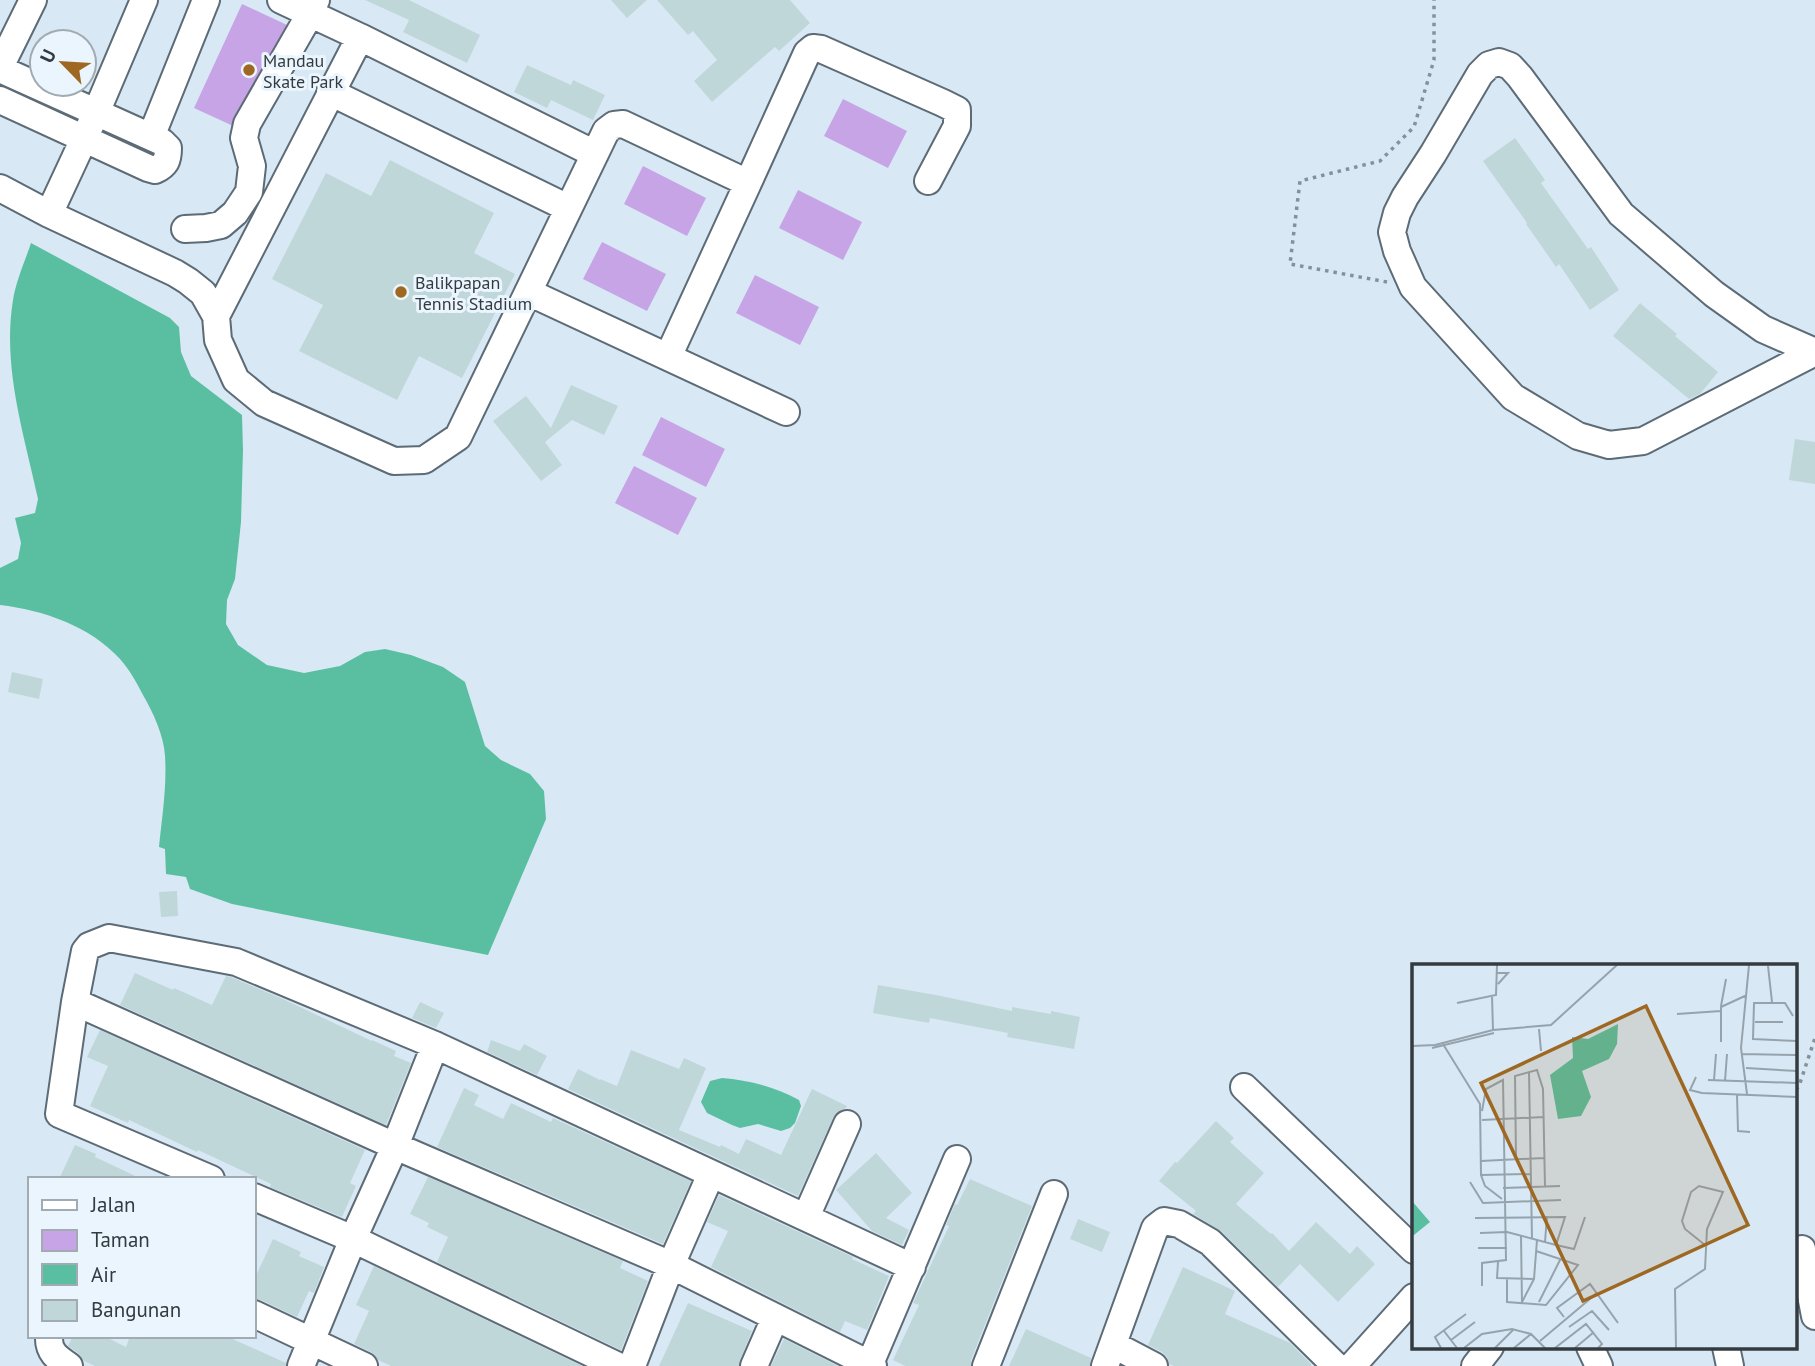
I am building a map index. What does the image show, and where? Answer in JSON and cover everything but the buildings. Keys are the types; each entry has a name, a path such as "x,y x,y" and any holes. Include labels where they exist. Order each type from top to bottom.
{"street":[{"path":"0,100 155,170 168,160 168,148 162,142 0,68 33,0"},
{"path":"49,214 144,0"},
{"path":"151,137 206,0"},
{"path":"281,0 313,7 360,37 595,153"},
{"path":"185,229 221,225 235,213 248,192 252,166 244,138 247,124 313,7"},
{"path":"216,316 360,37"},
{"path":"668,357 807,53 813,48 827,51 957,110 957,127 928,181"},
{"path":"1499,62 1510,66 1520,77 1620,214 1714,294 1763,329 1815,352 1643,440 1609,445 1578,436 1513,397 1413,286 1397,251 1392,232 1397,213 1480,74 1489,65 1499,62"},
{"path":"330,92 568,208"},
{"path":"0,188 182,277 203,293 216,316 218,340 236,380 264,403 394,460 424,460 458,437 606,131 614,125 623,124 748,183"},
{"path":"528,292 786,412"},
{"path":"206,1177 59,1114 75,1002 85,951 89,946 109,938 236,962 435,1045 912,1267"},
{"path":"75,1002 395,1146 671,1265 870,1366 957,1159"},
{"path":"306,1354 435,1045"},
{"path":"1244,1087 1412,1248"},
{"path":"806,1217 847,1124"},
{"path":"632,1366 671,1265 711,1174"},
{"path":"986,1366 1054,1194"},
{"path":"256,1198 353,1239 618,1366"},
{"path":"1154,1366 1110,1355 1155,1228 1164,1221 1179,1224 1210,1241 1336,1366"},
{"path":"1804,1248 1815,1316"},
{"path":"1352,1366 1412,1299"},
{"path":"256,1316 306,1354 364,1366"},
{"path":"754,1366 775,1318"},
{"path":"48,1338 54,1356 69,1366"},
{"path":"1590,1348 1599,1366"},
{"path":"1726,1348 1731,1366"}],"path":[{"path":"1413,286 1290,264 1300,181 1380,161 1414,127 1434,60 1434,0"},
{"path":"1798,1087 1815,1038"}],"green space":[{"name":"Mandau Skate Park","path":"242,4 304,33 255,136 194,108"},
{"path":"843,99 907,131 888,168 824,136"},
{"path":"643,166 706,198 687,236 624,204"},
{"path":"798,190 862,222 843,260 779,228"},
{"path":"602,242 666,274 647,311 583,279"},
{"path":"755,275 819,307 800,345 736,313"},
{"path":"661,417 725,449 706,487 642,455"},
{"path":"634,466 697,498 678,535 615,503"}],"water":[{"path":"31,243 170,318 179,327 181,352 191,376 242,415 241,522 235,579 227,600 226,624 238,645 267,665 304,673 340,666 365,652 385,649 443,667 465,682 485,746 501,760 530,774 544,791 546,819 488,955 232,904 190,889 186,877 166,874 165,849 159,847 165,790 164,748 154,716 133,676 120,659 95,637 49,616 0,605 0,568 18,559 21,543 15,518 35,513 38,499 16,400 10,350 13,300"},
{"path":"722,1078 762,1085 799,1100 801,1106 795,1123 781,1131 758,1124 740,1128 707,1113 701,1102 710,1081"}],"place":[{"name":"Mandau Skate Park","path":"249,70"},
{"name":"Balikpapan Tennis Stadium","path":"401,292"}]}
